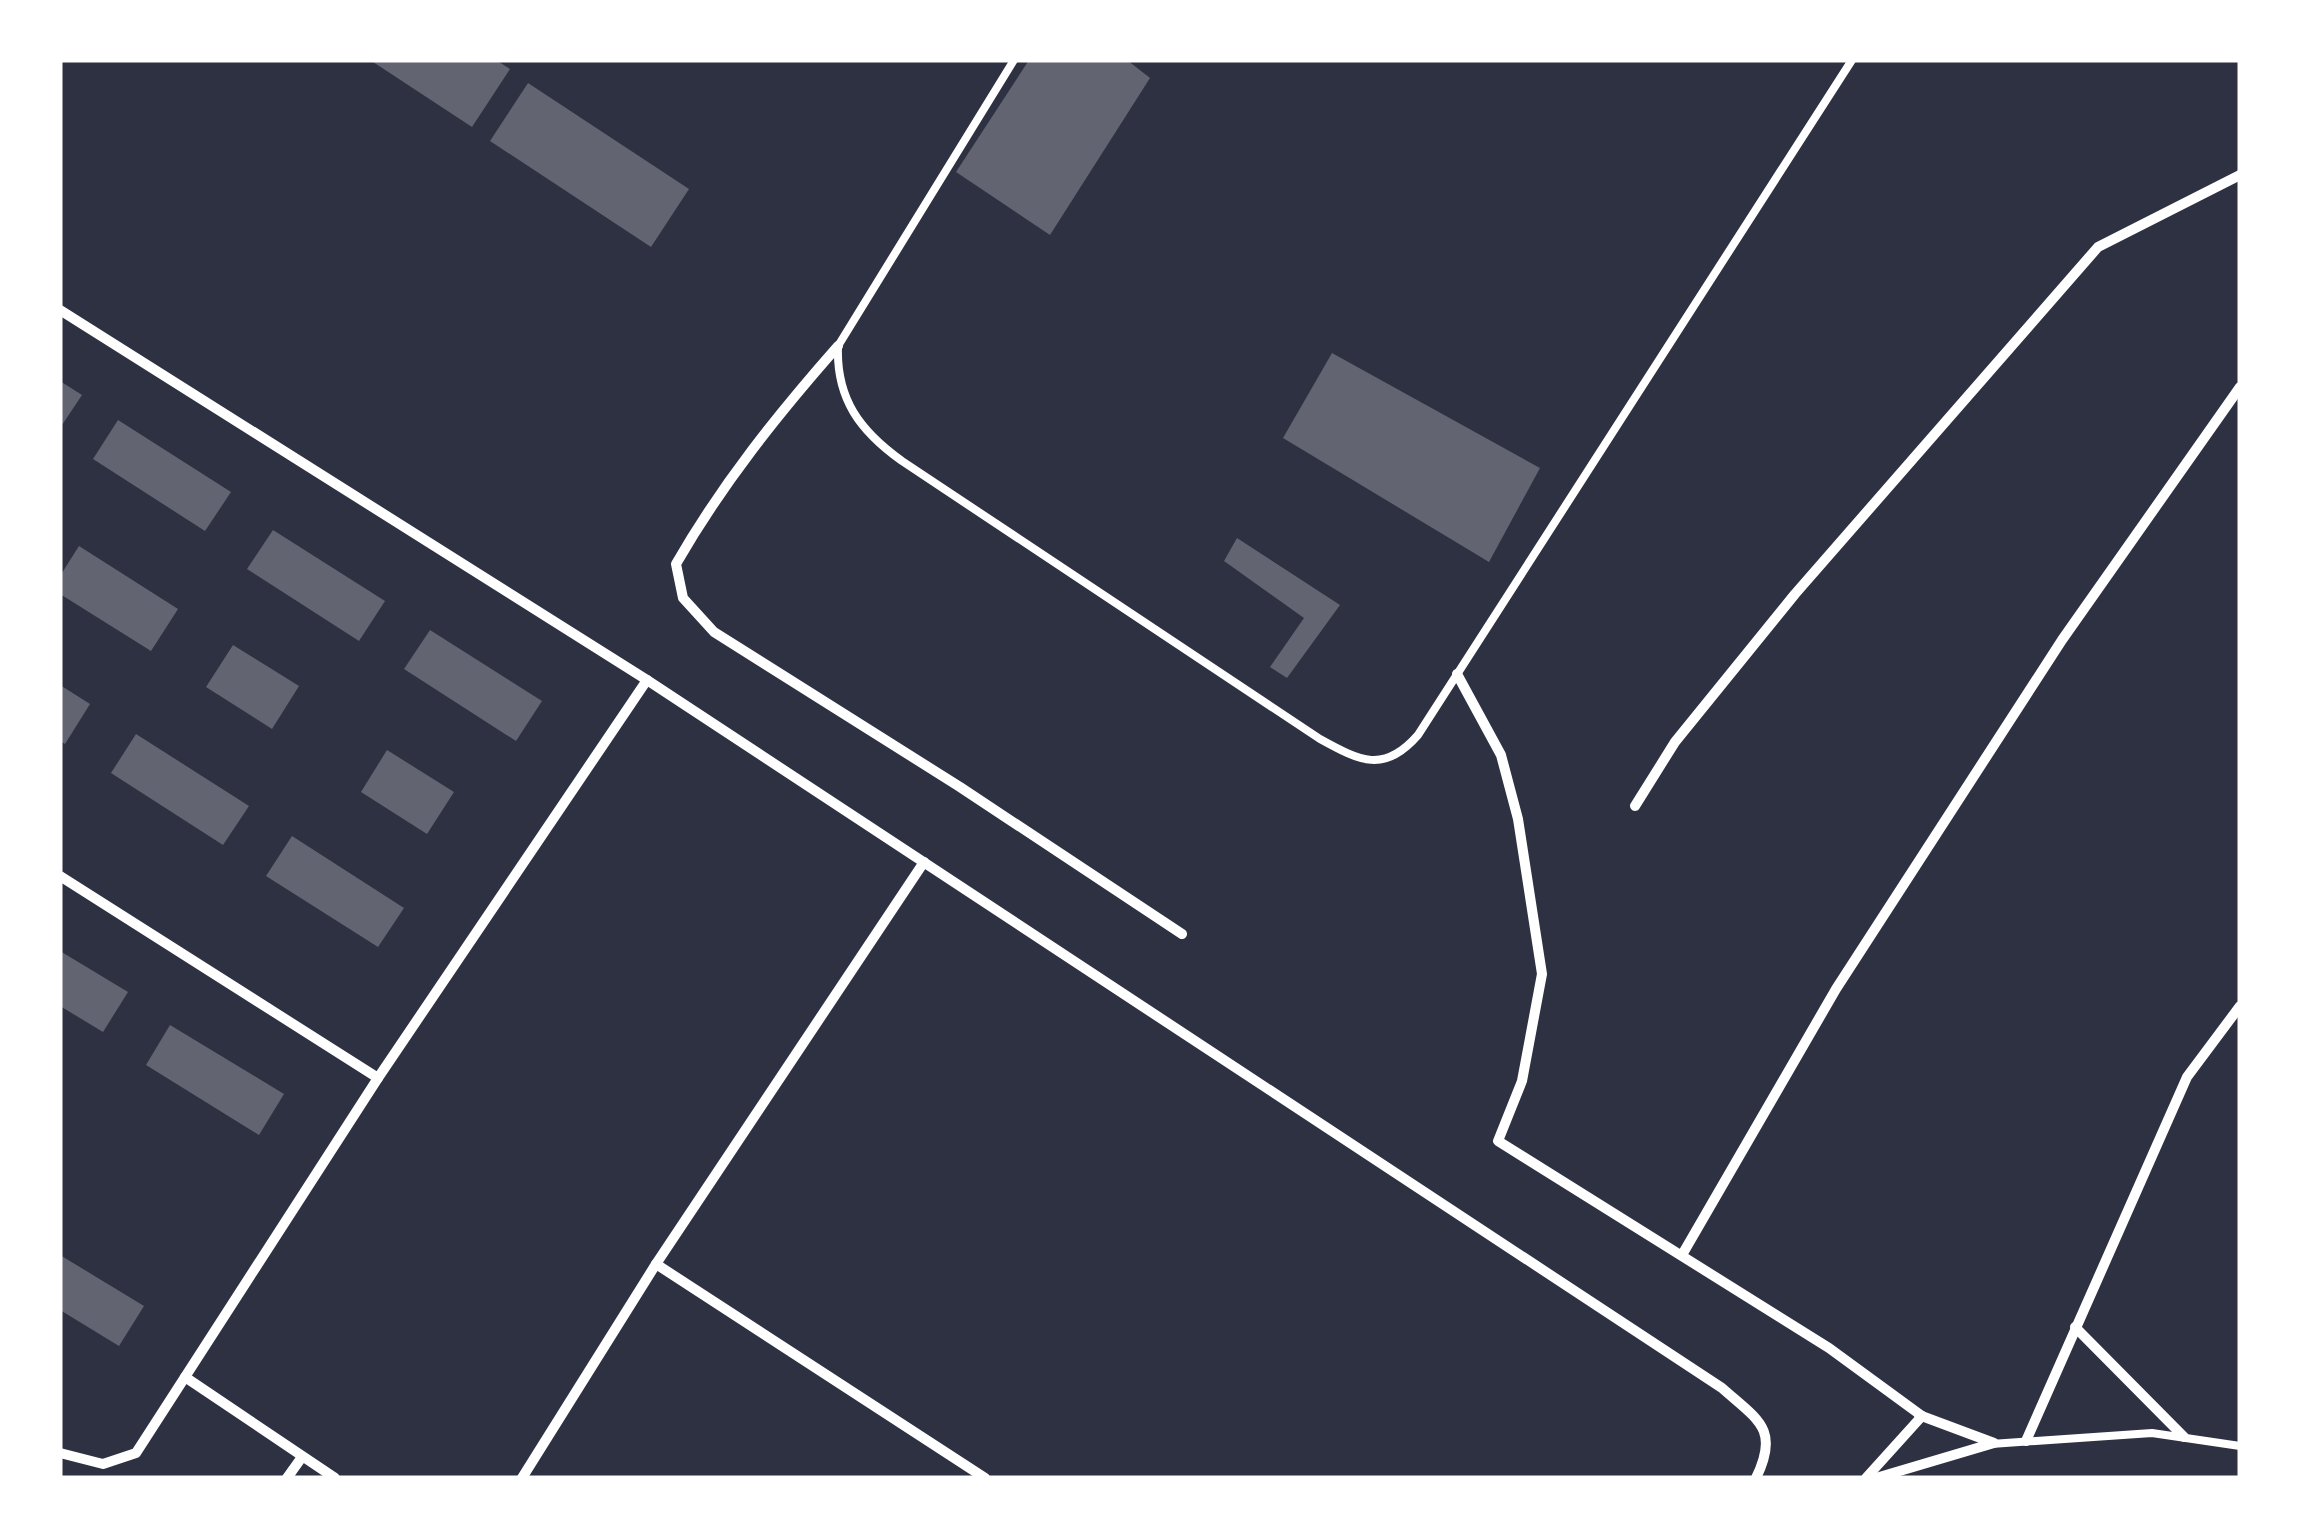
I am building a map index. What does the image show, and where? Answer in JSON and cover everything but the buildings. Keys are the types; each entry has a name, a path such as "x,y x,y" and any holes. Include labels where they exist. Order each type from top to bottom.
{"street":[{"path":"1635,806 1675,742 1795,594 2098,247 2240,176"},
{"path":"60,310 647,680 1722,1388 1764,1426 1769,1452 1756,1478"},
{"path":"838,346 770,424 700,523 676,564 683,598 714,632 960,787 1182,934"},
{"path":"1682,1255 1836,988 2062,640 2240,387"},
{"path":"1457,674 1500,755 1518,819 1542,974 1522,1081 1498,1141 1830,1348 1922,1416 1994,1443"},
{"path":"60,1453 103,1464 136,1453 378,1078 647,680"},
{"path":"522,1478 656,1264 924,862"},
{"path":"60,876 378,1078"},
{"path":"2026,1441 2074,1327 2158,1153 2188,1077 2240,1006"},
{"path":"656,1264 985,1478"},
{"path":"2074,1327 2184,1437"},
{"path":"185,1377 335,1478"},
{"path":"1866,1478 1922,1416"},
{"path":"287,1478 302,1457"}],"lane":[{"path":"1014,60 838,346 837,366 847,405 874,441 1320,739 1354,758 1384,760 1400,756 1457,674 1852,60"},
{"path":"1876,1478 1994,1443 2152,1433 2240,1446"}]}
